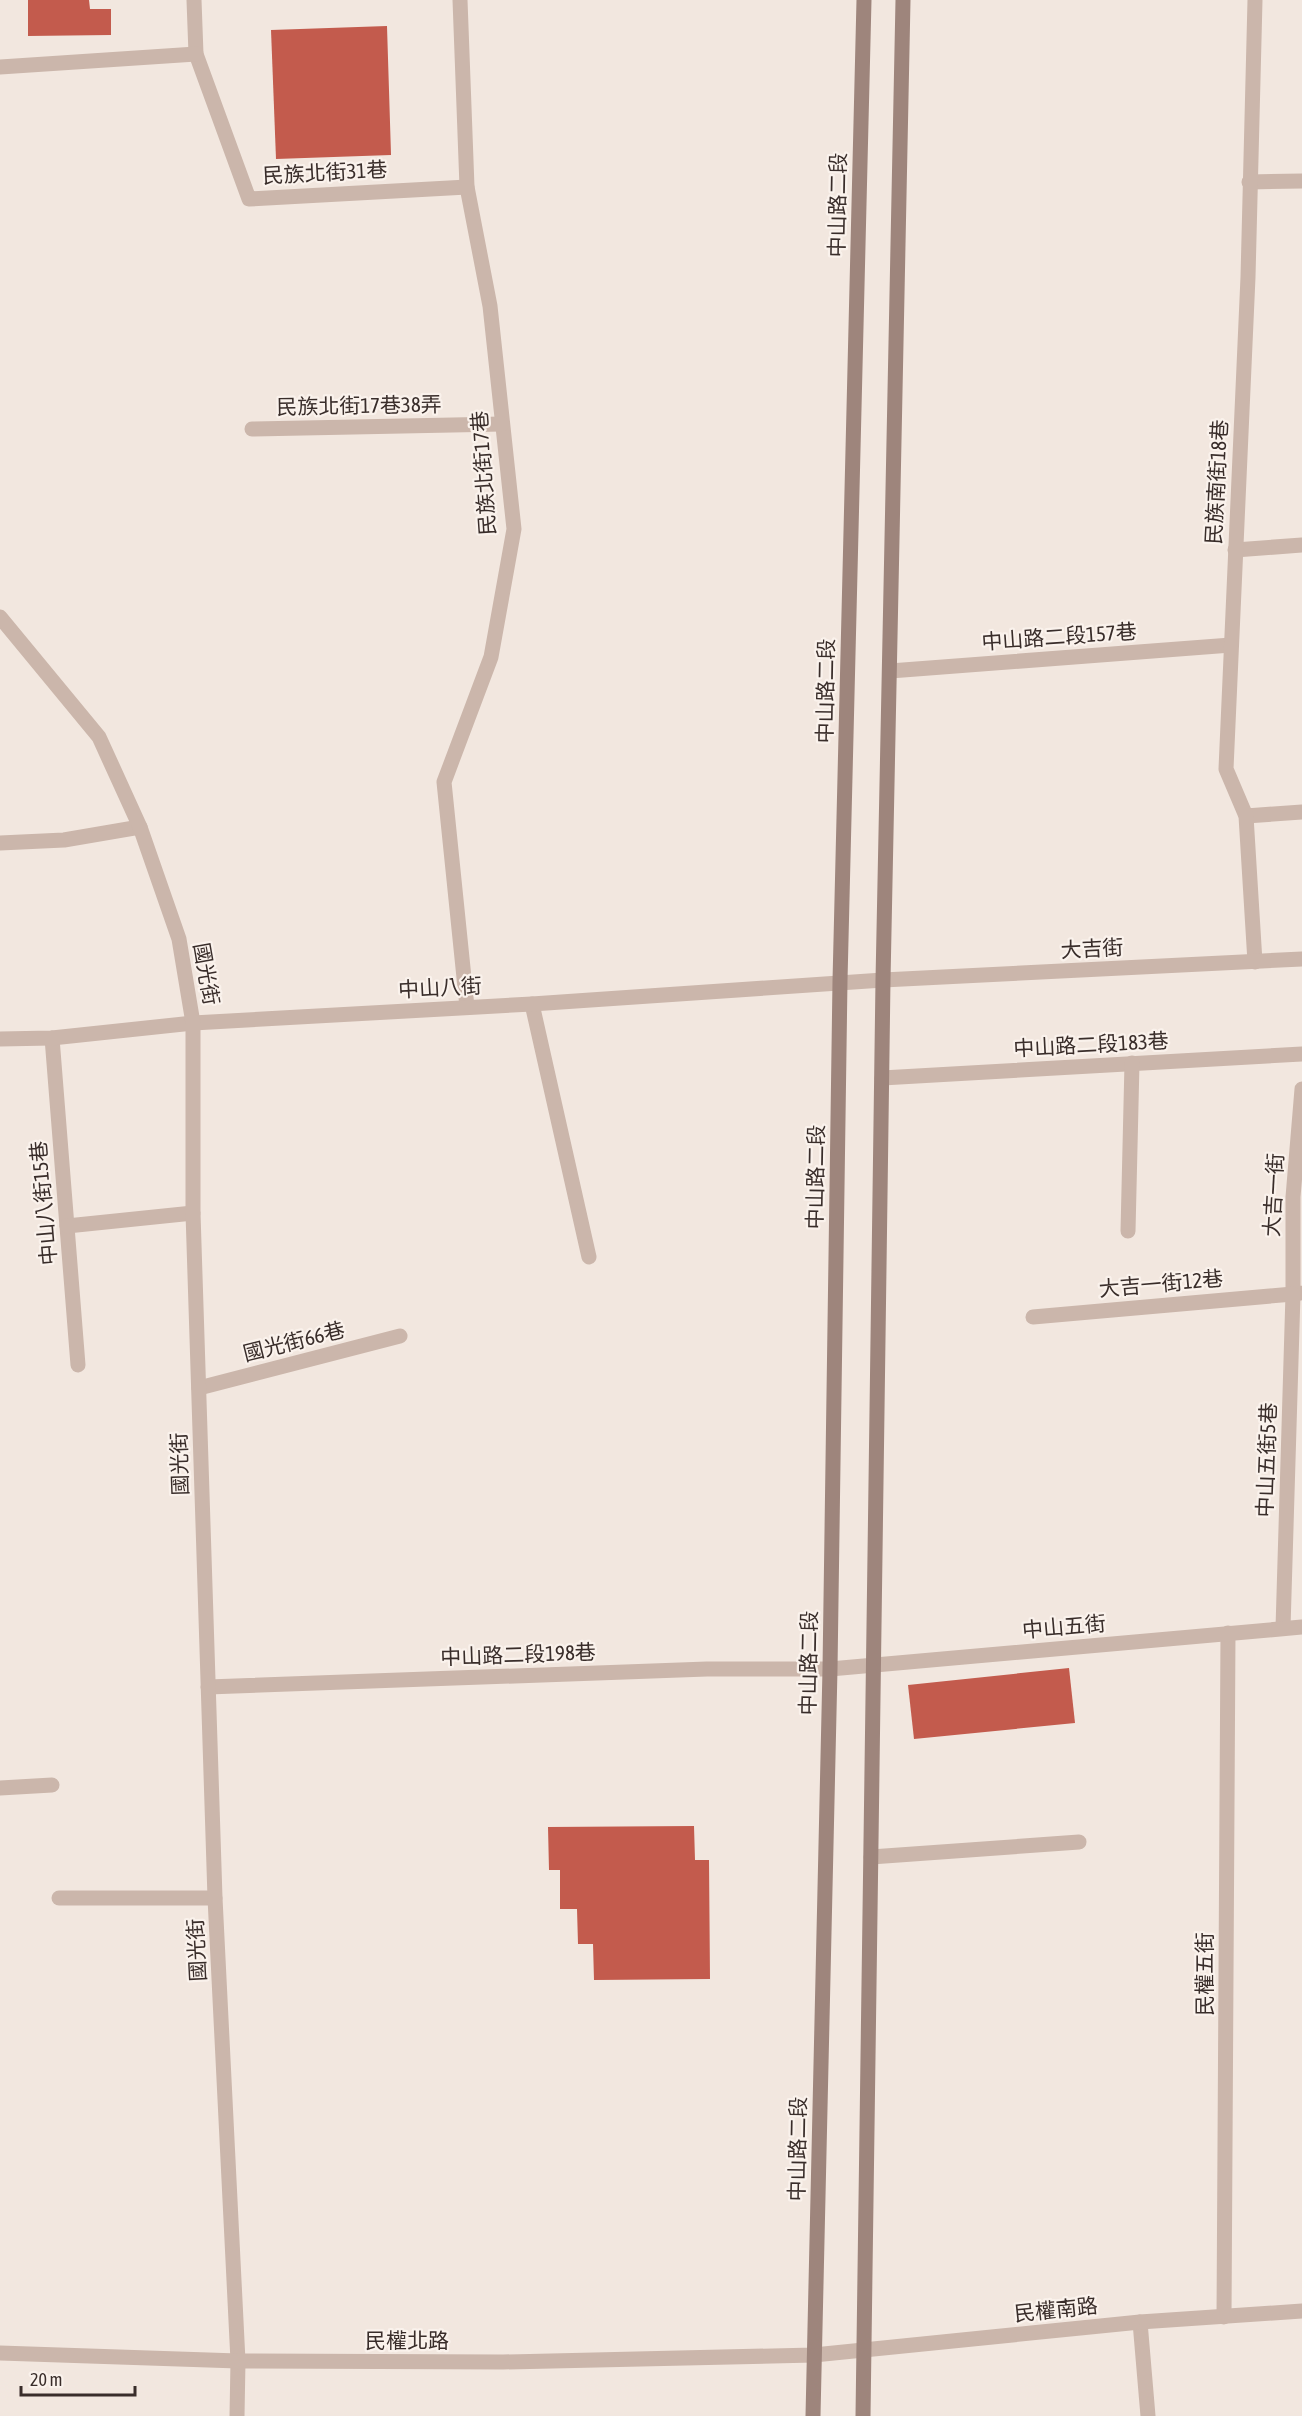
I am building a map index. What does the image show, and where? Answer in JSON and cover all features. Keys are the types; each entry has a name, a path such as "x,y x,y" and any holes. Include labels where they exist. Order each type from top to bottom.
{"main road":[{"name":"中山路二段","path":"813,2416 830,1669 840,981 864,0"},
{"path":"863,2416 883,980 903,0"}],"street":[{"name":"民族北街31巷","path":"194,0 196,54 249,199 467,187"},
{"name":"民族北街17巷","path":"460,0 467,187 490,306 513,529 491,657 444,782 467,1007"},
{"name":"民族南街18巷","path":"1255,0 1248,277 1226,769 1246,816 1255,962"},
{"path":"0,67 196,54"},
{"path":"1249,182 1302,181"},
{"name":"民族北街17巷38弄","path":"252,429 502,424"},
{"path":"1235,550 1302,545"},
{"name":"國光街","path":"0,616 99,737 140,827 179,939 194,1023 193,1214 215,1898 238,2361 237,2416"},
{"name":"中山路二段157巷","path":"890,671 1232,645"},
{"path":"1246,816 1302,812"},
{"path":"0,843 64,840 140,827"},
{"name":"大吉街","path":"883,980 1302,959"},
{"name":"中山八街","path":"0,1039 52,1038 194,1023 532,1004 840,981 883,980"},
{"path":"532,1004 589,1257"},
{"name":"中山八街15巷","path":"52,1038 78,1365"},
{"name":"中山路二段183巷","path":"882,1078 1302,1054"},
{"path":"1128,1231 1132,1063"},
{"name":"大吉一街","path":"1297,1293 1293,1197 1302,1089"},
{"path":"67,1226 193,1214"},
{"name":"大吉一街12巷","path":"1034,1317 1297,1293"},
{"name":"中山五街5巷","path":"1283,1628 1297,1293"},
{"name":"國光街66巷","path":"199,1388 400,1336"},
{"name":"中山五街","path":"830,1669 1302,1627"},
{"name":"民權五街","path":"1224,2317 1228,1633"},
{"name":"中山路二段198巷","path":"208,1687 707,1669 830,1669"},
{"path":"0,1788 52,1785"},
{"path":"871,1857 1078,1842"},
{"path":"59,1898 215,1898"},
{"name":"民權南路","path":"814,2355 863,2352 1140,2322 1302,2311"},
{"path":"1140,2322 1148,2416"},
{"name":"民權北路","path":"0,2353 238,2361 503,2362 814,2355"}],"building":[{"path":"28,0 89,0 90,9 111,9 111,35 28,36"},
{"path":"387,26 391,155 276,159 271,30"},
{"path":"1069,1668 1075,1723 914,1739 908,1685"},
{"path":"694,1826 695,1860 709,1860 710,1979 594,1980 593,1944 578,1944 577,1909 560,1909 560,1870 549,1870 548,1827"}]}
